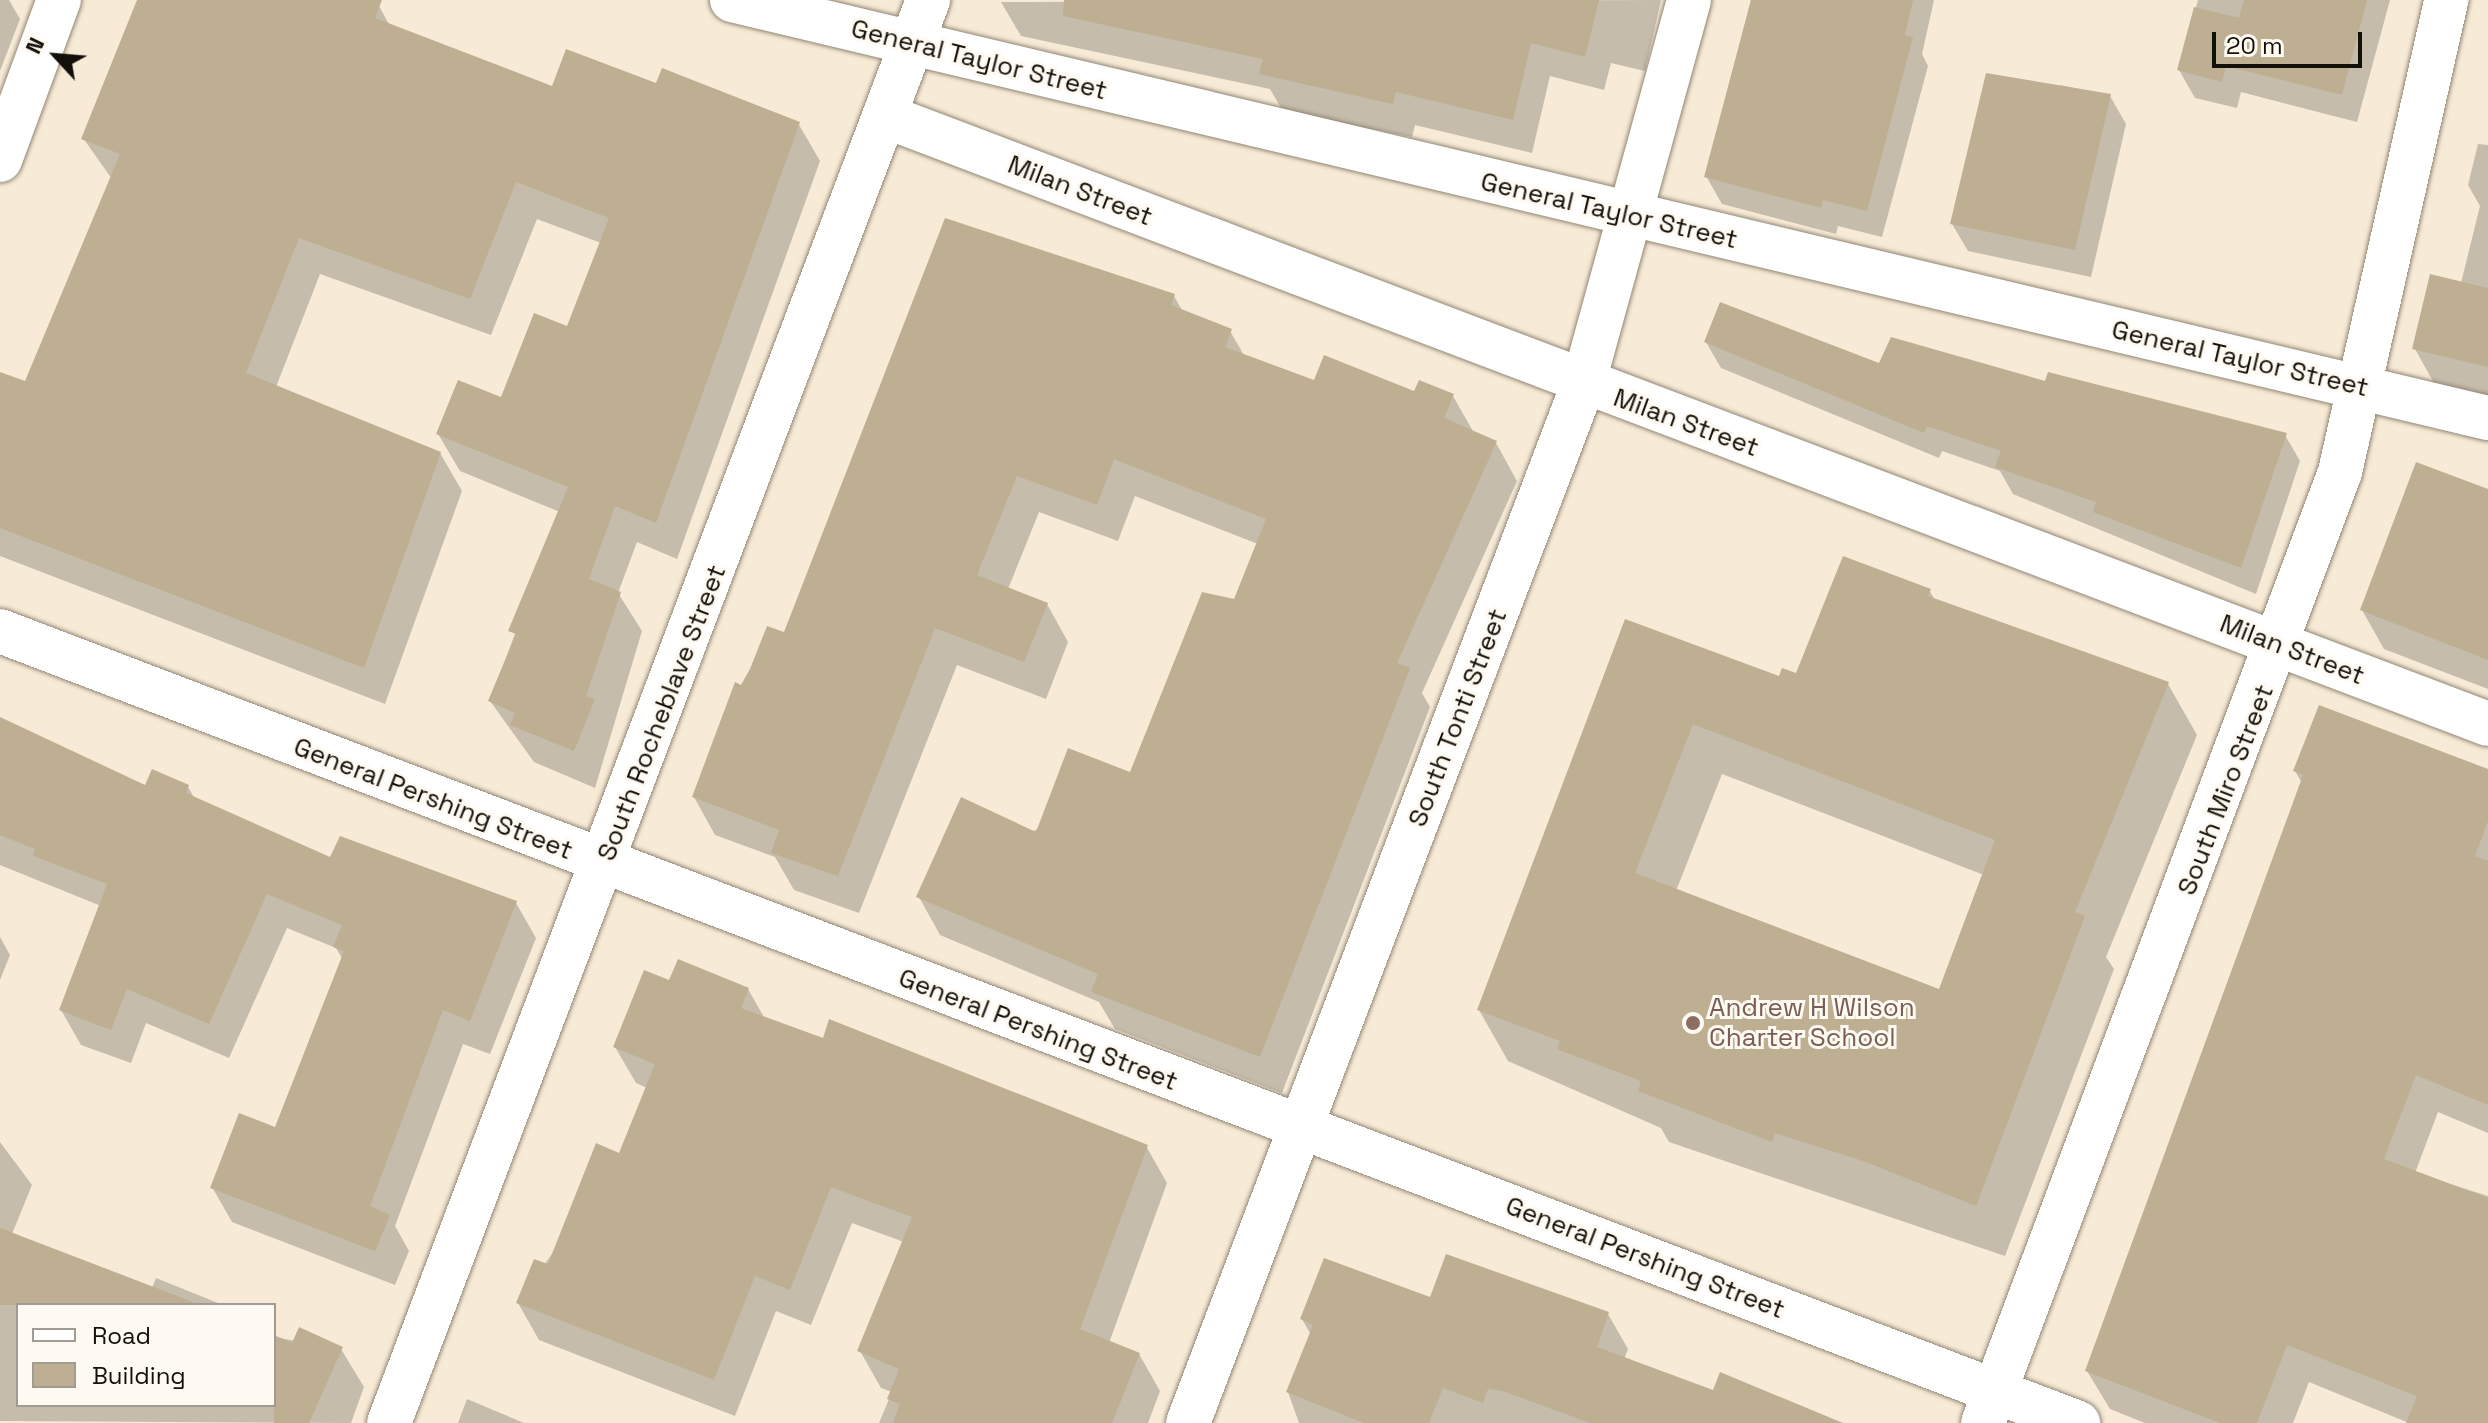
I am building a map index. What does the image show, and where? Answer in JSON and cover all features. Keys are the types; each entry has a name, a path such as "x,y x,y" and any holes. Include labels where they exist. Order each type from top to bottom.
{"street":[{"path":"0,160 59,0"},
{"name":"General Taylor Street","path":"732,0 2488,418"},
{"name":"South Rocheblave Street","path":"389,1423 604,866 928,0"},
{"name":"South Tonti Street","path":"1188,1423 1583,385 1634,217 1689,0"},
{"name":"South Miro Street","path":"1990,1406 2281,645 2362,388 2446,0"},
{"name":"Milan Street","path":"885,116 1583,385 2488,724"},
{"name":"General Pershing Street","path":"0,631 604,866 1302,1129 1990,1406 2078,1423"}],"building":[{"path":"137,0 382,0 375,18 552,86 566,49 656,83 662,68 800,122 656,523 615,506 589,579 621,592 586,696 595,699 574,751 510,725 515,713 488,701 516,634 508,631 568,487 436,434 458,380 501,397 534,313 567,326 609,218 516,182 470,299 299,238 246,373 441,452 364,668 0,528 0,372 25,381 120,154 81,139"},
{"path":"1064,0 1599,0 1585,57 1531,43 1513,120 1396,92 1393,104 1259,74 1263,59 1063,16"},
{"path":"1751,0 1913,0 1905,35 1913,37 1867,211 1823,200 1821,208 1704,177"},
{"path":"2244,0 2367,0 2342,95 2226,66 2222,82 2177,70 2194,7 2239,18"},
{"path":"1986,73 2111,94 2075,250 1950,224"},
{"path":"945,218 1175,294 1171,305 1232,329 1225,347 1314,380 1324,355 1414,391 1419,380 1454,394 1444,418 1497,441 1397,663 1410,668 1260,1057 1091,992 1098,974 916,897 961,797 1036,832 1068,748 1130,772 1202,592 1234,599 1266,519 1114,459 1097,505 1017,476 977,575 1048,603 1024,662 935,628 838,876 771,853 779,830 692,797 735,682 741,685 767,626 784,632"},
{"path":"2430,274 2488,288 2488,367 2412,349"},
{"path":"1720,302 1879,363 1891,337 2045,381 2048,372 2287,433 2241,568 2093,512 2096,502 1995,467 2001,451 1927,426 1924,433 1704,342"},
{"path":"2416,462 2488,489 2488,660 2360,610"},
{"path":"1843,556 1931,589 1928,596 2169,682 2075,912 2085,916 1976,1206 1863,1161 1775,1133 1772,1142 1638,1091 1641,1081 1557,1049 1560,1041 1477,1010 1625,619 1779,676 1782,668 1796,673","holes":["1693,724 1995,840 1939,989 1635,873"]},
{"path":"2319,705 2488,769 2488,821 2475,856 2488,861 2488,1105 2416,1075 2384,1159 2488,1198 2488,1423 2406,1423 2417,1396 2287,1345 2257,1423 2220,1423 2085,1371 2303,775 2293,771"},
{"path":"0,717 145,785 152,769 189,785 186,793 330,857 340,836 517,901 470,1021 443,1010 370,1206 390,1215 375,1251 210,1188 239,1113 275,1127 344,951 333,947 342,925 267,894 209,1024 127,989 111,1030 59,1010 107,884 33,856 35,849 0,835"},
{"path":"678,959 749,988 741,1008 823,1038 829,1019 1148,1145 1080,1329 1140,1353 1112,1423 893,1423 900,1404 887,1399 899,1369 857,1351 912,1217 831,1187 790,1290 755,1276 714,1380 516,1303 534,1259 548,1264 596,1143 619,1153 655,1064 613,1047 644,970 669,980"},
{"path":"0,1228 193,1302 16,1303 0,1305"},
{"path":"1446,1254 1609,1312 1597,1347 1713,1390 1720,1372 1843,1423 1590,1423 1503,1391 1488,1389 1483,1403 1443,1388 1429,1423 1364,1423 1286,1392 1313,1325 1300,1319 1324,1258 1430,1297"},
{"path":"299,1327 343,1347 309,1423 274,1423 276,1336 292,1343"}],"place":[{"name":"Andrew H Wilson Charter School","path":"1693,1023"}]}
